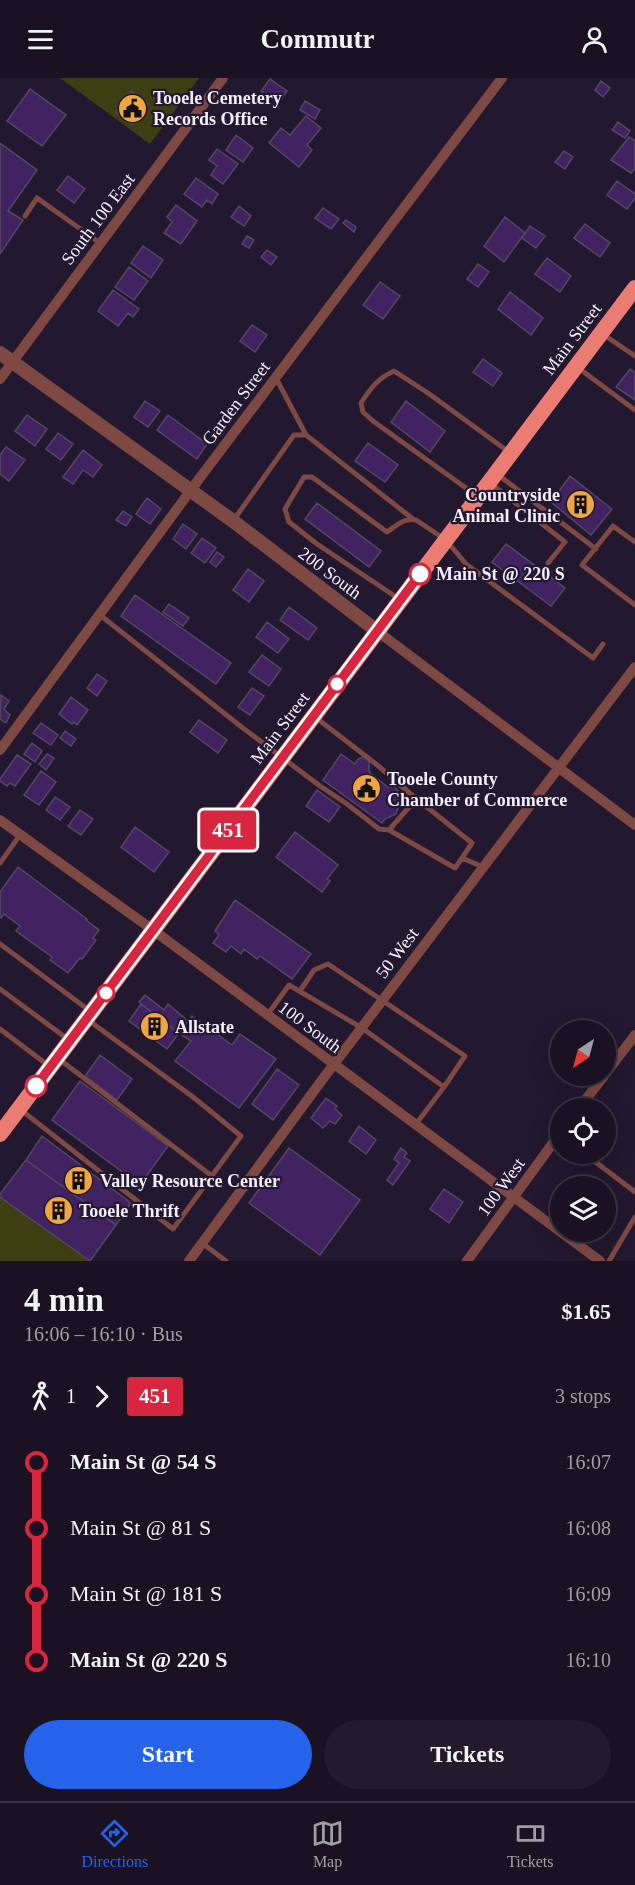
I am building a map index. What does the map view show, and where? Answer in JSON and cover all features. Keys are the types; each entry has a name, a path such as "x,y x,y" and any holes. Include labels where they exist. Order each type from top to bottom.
{"highway":[{"name":"Main Street","path":"0,1134 635,288"}],"street":[{"name":"South 100 East","path":"0,379 223,78"},
{"name":"Garden Street","path":"0,750 191,491 502,78"},
{"name":"200 South","path":"0,353 233,522 635,825"},
{"name":"50 West","path":"189,1261 635,667"},
{"name":"100 South","path":"0,820 153,930 600,1261"},
{"path":"616,1060 635,1035"},
{"path":"587,1098 596,1086"},
{"name":"100 West","path":"467,1261 550,1149"}],"lane":[{"path":"25,216 38,198 100,243"},
{"path":"601,333 635,356"},
{"path":"576,366 635,410"},
{"path":"478,497 372,421 363,412 361,403 369,390 382,376 394,371 511,453"},
{"path":"276,378 306,435 413,519 446,540 466,564 593,658 603,644"},
{"path":"233,522 294,435 306,435"},
{"path":"400,600 317,544 289,522 285,508 304,477 312,477 387,532 406,520 413,519"},
{"path":"493,477 596,549"},
{"path":"493,477 564,542 548,563"},
{"path":"635,542 613,526 582,566 635,605"},
{"path":"100,614 239,725 379,829 389,830 455,868 472,843 314,716"},
{"path":"389,830 410,806 413,796"},
{"path":"0,863 20,835"},
{"path":"462,858 483,867"},
{"path":"0,944 241,1136 173,1229 19,1109"},
{"path":"300,991 314,970 328,964 465,1056 416,1124"},
{"path":"267,1016 289,985 362,1028 444,1087"},
{"path":"0,989 70,1041"},
{"path":"0,1029 54,1062 212,1176"},
{"path":"598,1164 635,1192"},
{"path":"609,1261 635,1217"},
{"path":"202,1243 226,1261"}],"shaded area":[{"path":"60,78 199,78 150,144"},
{"path":"0,1197 89,1261 0,1261"}],"building":[{"path":"270,79 287,91 278,104 261,91"},
{"path":"601,81 610,88 603,97 595,90"},
{"path":"30,89 66,115 42,146 7,121"},
{"name":"Tooele Cemetery Records Office","path":"131,91 148,104 132,124 116,112"},
{"path":"305,101 320,110 315,119 300,110"},
{"path":"306,116 321,128 307,145 312,150 299,167 269,143 281,128 290,135"},
{"path":"618,122 630,131 625,138 612,130"},
{"path":"236,135 253,148 243,162 226,150"},
{"path":"629,137 635,141 635,168 631,173 611,160"},
{"path":"0,143 37,170 8,211 23,220 0,254"},
{"path":"217,149 238,164 223,184 211,175 217,166 209,160"},
{"path":"564,151 573,157 565,169 555,162"},
{"path":"68,176 85,189 74,203 57,190"},
{"path":"196,178 218,194 212,204 207,200 202,207 184,194"},
{"path":"617,181 635,194 635,198 627,209 607,195"},
{"path":"176,205 197,221 181,244 164,233 172,222 167,217"},
{"path":"239,206 251,216 244,226 231,217"},
{"path":"323,208 339,219 331,229 315,218"},
{"path":"505,217 525,233 504,262 484,246"},
{"path":"346,220 356,227 354,232 343,223"},
{"path":"585,224 610,243 600,257 574,238"},
{"path":"530,226 545,236 536,248 522,238"},
{"path":"247,236 254,240 249,248 242,244"},
{"path":"143,246 163,260 151,278 131,263"},
{"path":"267,250 277,257 271,265 261,257"},
{"path":"547,258 571,276 560,292 535,274"},
{"path":"478,264 489,272 478,287 467,279"},
{"path":"129,267 148,281 134,300 115,287"},
{"path":"380,282 400,296 383,319 363,305"},
{"path":"113,290 139,309 133,317 128,313 118,326 98,311"},
{"path":"510,292 543,318 531,335 498,309"},
{"path":"252,325 267,335 255,352 240,341"},
{"path":"483,359 502,373 493,386 473,372"},
{"path":"630,369 635,373 635,400 616,387"},
{"path":"145,401 160,411 148,427 134,417"},
{"path":"406,401 445,431 430,452 391,422"},
{"path":"27,415 47,429 35,446 15,431"},
{"path":"168,415 207,444 197,459 157,430"},
{"path":"58,433 73,444 61,460 46,449"},
{"path":"368,443 398,465 385,482 355,461"},
{"path":"6,447 25,460 9,481 0,474 0,455"},
{"path":"83,450 102,465 93,477 83,470 73,484 63,477"},
{"name":"Countryside Animal Clinic","path":"570,476 612,509 591,535 551,502"},
{"path":"147,498 161,509 150,524 136,514"},
{"path":"317,503 381,551 369,567 305,519"},
{"path":"123,511 132,517 126,526 116,520"},
{"path":"183,524 197,534 186,549 173,539"},
{"path":"202,538 216,548 205,563 191,553"},
{"path":"506,544 565,588 551,606 492,562"},
{"path":"217,552 224,557 216,567 210,562"},
{"path":"248,569 264,581 249,602 233,590"},
{"path":"135,595 231,663 216,684 121,616"},
{"path":"169,604 189,618 183,626 163,612"},
{"path":"289,607 317,628 308,640 280,620"},
{"path":"267,622 289,639 278,653 256,637"},
{"path":"262,655 281,669 269,686 249,672"},
{"path":"97,674 107,681 97,696 87,688"},
{"path":"252,688 264,696 250,715 238,707"},
{"path":"1,695 9,701 4,709 10,715 6,723 0,719"},
{"path":"71,697 88,710 77,725 59,714"},
{"path":"199,720 227,740 218,753 190,732"},
{"path":"41,723 58,735 51,745 33,733"},
{"path":"65,731 76,739 71,746 60,738"},
{"path":"32,743 42,751 35,762 24,754"},
{"path":"47,754 54,758 46,770 39,764"},
{"name":"Tooele County Chamber of Commerce","path":"341,754 355,764 363,757 369,760 371,774 388,787 394,786 398,791 396,814 382,823 323,780"},
{"path":"17,755 31,764 15,786 10,783 7,786 0,779"},
{"path":"41,771 56,782 39,805 24,795"},
{"path":"317,790 340,807 329,822 306,806"},
{"path":"55,797 70,807 60,820 46,810"},
{"path":"80,810 93,819 81,835 68,826"},
{"path":"135,827 169,852 154,872 121,847"},
{"path":"295,832 338,865 327,879 330,881 322,892 276,857"},
{"path":"18,867 99,930 93,938 96,940 68,973 50,960 52,957 16,931 20,926 4,914 0,917 0,892"},
{"path":"235,900 311,954 292,979 260,956 257,959 244,949 241,954 231,946 226,952 213,943 219,935 215,931"},
{"path":"145,995 164,1010 168,1004 188,1021 179,1033 139,1002"},
{"name":"Allstate","path":"141,1004 179,1033 167,1049 129,1021"},
{"path":"192,1016 232,1045 240,1034 276,1059 239,1108 175,1061 191,1041 179,1033"},
{"path":"100,1055 132,1079 117,1100 85,1076"},
{"path":"277,1069 299,1085 273,1120 252,1104"},
{"path":"80,1081 168,1146 140,1185 52,1120"},
{"path":"326,1098 337,1106 335,1109 342,1115 335,1124 330,1121 323,1128 311,1118"},
{"path":"359,1126 376,1140 366,1154 349,1141"},
{"name":"Valley Resource Center","path":"42,1136 131,1203 116,1225 26,1160"},
{"path":"289,1148 360,1200 320,1255 249,1203"},
{"path":"401,1148 407,1153 404,1157 410,1161 393,1185 387,1180 399,1163 394,1159"},
{"name":"Tooele Thrift","path":"26,1160 116,1225 90,1261 0,1197"},
{"path":"444,1189 463,1202 449,1223 430,1209"}],"bus line":[{"name":"451","path":"36,1086 420,574"}],"place":[{"name":"Tooele Cemetery Records Office","path":"132,108"},
{"name":"Countryside Animal Clinic","path":"581,505"},
{"name":"Main St @ 220 S","path":"420,574"},
{"name":"Tooele County Chamber of Commerce","path":"366,789"},
{"name":"Allstate","path":"154,1027"},
{"name":"Valley Resource Center","path":"79,1181"},
{"name":"Tooele Thrift","path":"58,1211"}]}
